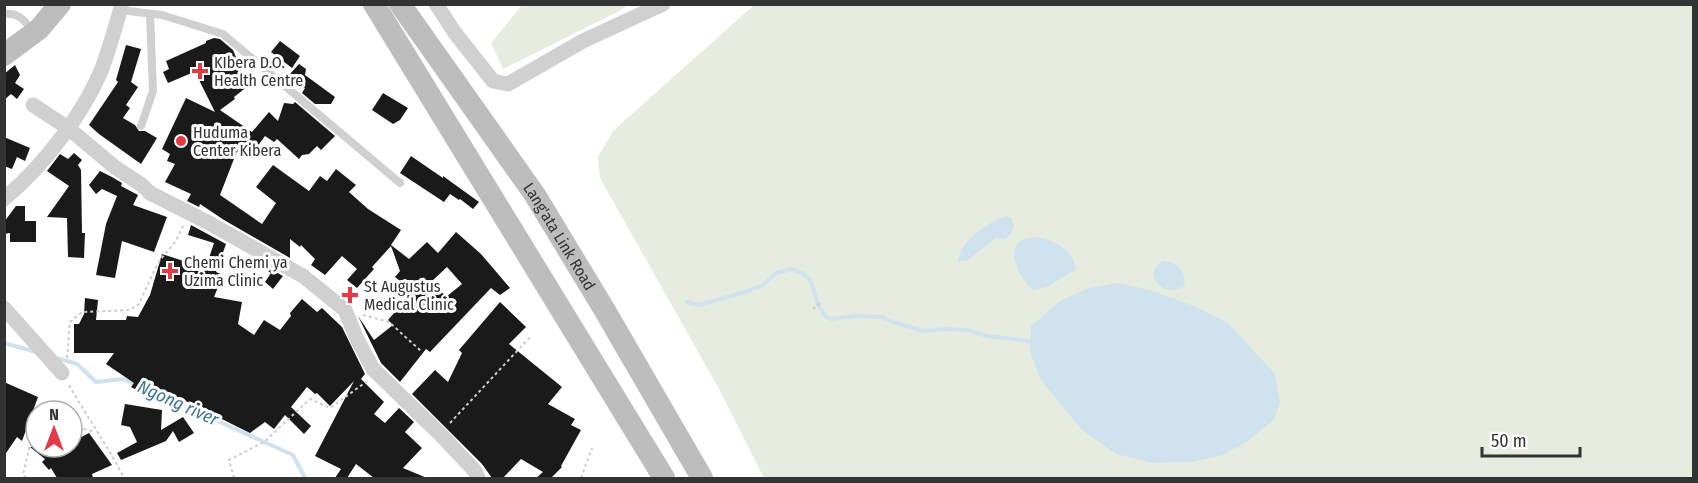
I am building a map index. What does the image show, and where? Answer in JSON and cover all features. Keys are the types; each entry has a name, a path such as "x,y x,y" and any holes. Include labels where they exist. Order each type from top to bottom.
{"main road":[{"path":"4,55 35,33 60,4"},
{"path":"374,4 663,478"},
{"name":"Lang'ata Link Road","path":"400,4 535,195 702,478"},
{"path":"571,328 584,333 595,331 603,323 604,309"},
{"path":"619,406 618,397 621,390 627,386 639,384 652,392"}],"street":[{"path":"436,4 455,33 493,81 508,84 583,41 663,4"},
{"path":"4,199 48,153 75,118 102,68 121,7"},
{"path":"33,105 68,128 116,168 150,192 303,276 345,310 357,339 377,374 441,435 478,478"},
{"path":"4,308 58,368"}],"lane":[{"path":"121,7 183,21 223,34 400,183"},
{"path":"4,14 15,14 35,33"},
{"path":"141,126 153,90 150,14"}],"path":[{"path":"68,352 70,322 82,312 130,310 139,304 154,271 176,241 189,212"},
{"path":"813,309 822,302"},
{"path":"345,310 389,322 421,351"},
{"path":"441,435 531,336"},
{"path":"58,368 124,478"},
{"path":"234,478 229,460 264,442 310,399 330,408 377,374"},
{"path":"84,429 96,432"},
{"path":"581,478 592,448"},
{"path":"27,459 23,474 27,478"}],"shaded area":[{"path":"522,5 628,5 503,69 491,43"},
{"path":"754,5 1693,5 1693,478 764,478 719,389 600,178 598,157 613,131"}],"water":[{"path":"1006,216 1011,218 1014,226 1005,239 996,238 966,261 958,261 969,240 991,223"},
{"path":"1036,237 1049,240 1067,251 1076,269 1049,286 1033,290 1021,275 1014,254 1020,241"},
{"path":"1163,261 1180,268 1184,276 1184,286 1169,290 1157,283 1154,272 1156,266"},
{"path":"1118,283 1154,291 1196,307 1228,323 1275,374 1280,403 1274,419 1248,441 1223,455 1191,462 1153,463 1116,454 1081,429 1041,380 1030,352 1031,326 1060,301 1089,288"}],"building":[{"path":"214,38 220,39 233,50 248,86 220,110 252,132 269,112 278,121 284,103 293,104 295,102 335,136 321,150 317,146 309,154 302,155 299,159 277,139 274,142 265,136 248,159 237,151 220,195 262,224 276,203 256,187 273,165 309,191 320,176 327,181 336,169 356,185 349,192 368,209 401,230 391,245 409,259 427,242 438,253 456,232 481,254 510,288 500,295 491,288 430,352 426,349 400,382 381,363 358,316 374,340 393,325 388,320 408,297 395,288 400,281 395,277 400,271 391,246 357,288 347,280 357,269 342,256 325,275 311,265 315,259 301,245 300,247 290,239 290,258 200,204 199,207 187,201 191,194 165,182 175,164 167,161 170,154 162,149 186,98 215,112 197,76 201,69 168,83 163,72 169,69 166,61","holes":["447,267 462,284 446,297 432,281"]},
{"path":"280,41 300,56 292,68 271,52"},
{"path":"126,45 141,49 131,82 138,87 126,105 130,108 123,118 135,125 139,131 145,131 157,138 141,164 89,125 118,82 116,80"},
{"path":"299,64 306,69 305,75 335,97 331,104 315,104 302,93 305,88 289,75"},
{"path":"15,65 20,75 15,83 24,89 17,99 11,94 4,100 4,74"},
{"path":"383,93 408,108 400,120 393,124 372,110"},
{"path":"4,137 30,148 25,161 17,157 12,169 4,166"},
{"path":"74,153 82,160 78,165 81,170 82,233 85,233 84,258 68,257 67,218 47,217 69,186 47,171 60,154 68,159"},
{"path":"411,156 479,202 473,209 450,194 444,202 400,173"},
{"path":"100,171 138,195 133,205 167,217 154,252 122,241 115,278 96,275 106,224 117,196 102,189 96,194 89,185"},
{"path":"16,206 25,206 25,221 36,221 36,242 10,242 10,233 4,234 4,222"},
{"path":"191,225 226,244 216,272 223,275 214,297 242,302 238,324 254,335 264,320 280,330 302,299 317,312 322,308 342,327 365,374 361,379 384,402 374,414 385,423 399,408 414,422 405,432 422,448 403,468 427,478 374,478 356,464 347,478 335,478 341,469 315,456 354,381 330,406 307,387 291,407 311,426 304,434 285,415 274,429 265,422 250,433 163,390 162,404 131,387 134,383 106,364 114,353 74,353 74,324 79,324 84,314 85,298 98,300 96,320 126,320 127,316 138,317 150,295 162,254 206,267 214,243 188,235"},
{"path":"263,265 283,276 273,289 265,282 271,273 262,267"},
{"path":"500,302 526,327 509,344 562,387 548,404 575,419 571,425 581,430 562,467 551,478 536,478 543,472 521,459 503,478 492,478 482,464 412,394 435,370 448,382 462,353 459,350"},
{"path":"4,382 38,397 37,399 24,399 24,436 22,441 17,437 4,456"},
{"path":"125,404 162,410 161,430 183,417 194,433 179,442 173,431 166,441 121,460 117,453 137,442 130,427 121,425"},
{"path":"89,433 112,465 92,474 93,478 57,478 51,468 49,470 42,462 45,459 84,459 84,436"}],"waterway":[{"path":"687,302 699,305 745,292 763,285 776,273 792,269 802,273 811,281 818,305 826,317 831,319 856,316 882,317 923,331 967,330 987,336 1030,341"},
{"name":"Ngong river","path":"4,343 36,352"},
{"name":"Ngong river","path":"57,358 77,364 96,382 123,379 137,385"},
{"name":"Ngong river","path":"160,395 293,455 305,478"}],"place":[{"name":"KIbera D.O. Health Centre","path":"200,71"},
{"name":"Huduma Center Kibera","path":"181,141"},
{"name":"Chemi Chemi ya Uzima Clinic","path":"170,271"},
{"name":"St Augustus Medical Clinic","path":"350,295"}]}
